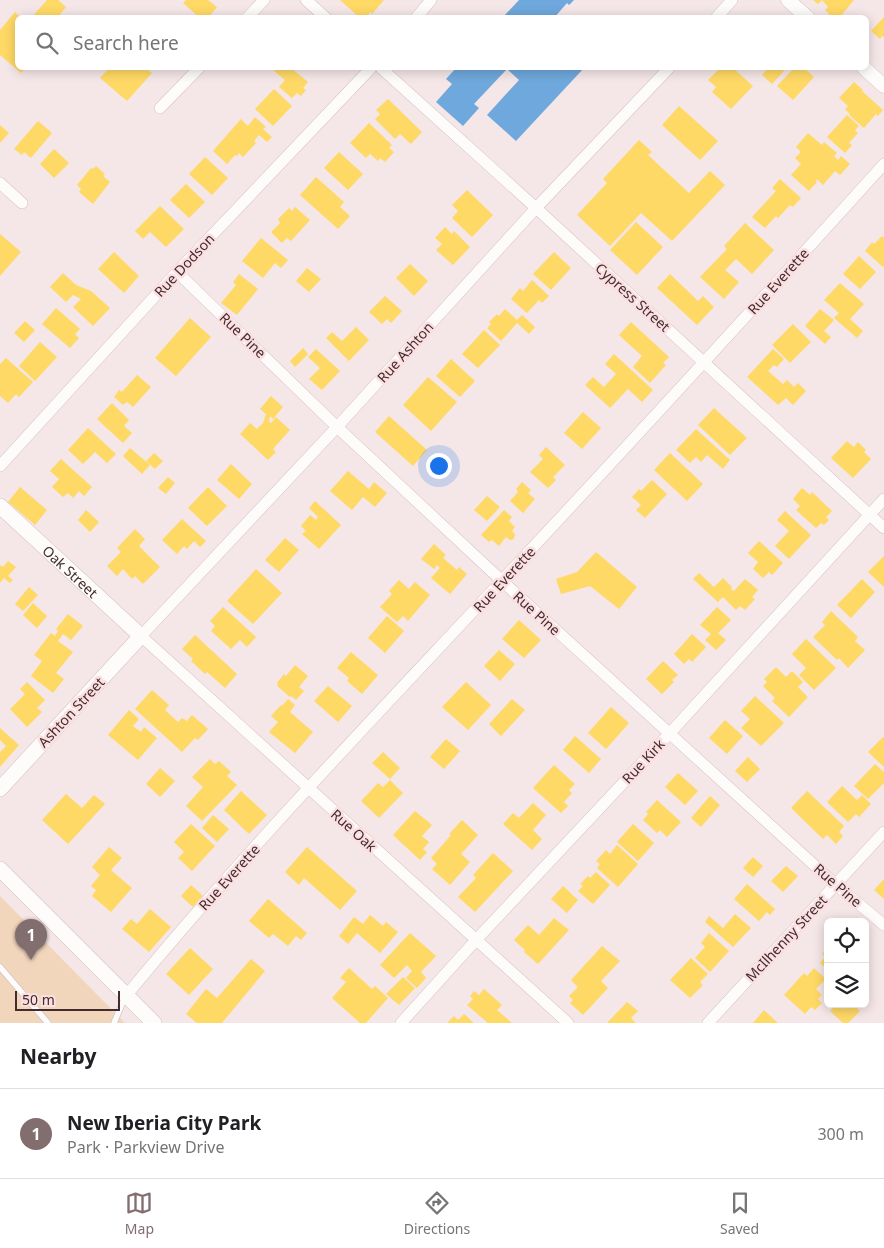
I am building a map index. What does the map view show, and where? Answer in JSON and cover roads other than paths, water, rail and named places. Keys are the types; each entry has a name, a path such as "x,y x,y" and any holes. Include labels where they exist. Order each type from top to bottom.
{"main road":[{"name":"Oak Street","path":"0,506 141,636"},
{"name":"Ashton Street","path":"0,789 141,636"},
{"path":"0,869 154,1023"}],"street":[{"path":"250,15 264,0"},
{"path":"306,0 323,15"},
{"path":"419,15 432,0"},
{"path":"719,15 732,0"},
{"path":"788,0 805,15"},
{"path":"160,108 197,70"},
{"name":"Rue Dodson","path":"0,466 178,272 369,70"},
{"name":"Cypress Street","path":"383,70 884,528"},
{"name":"Rue Ashton","path":"141,636 337,427 536,208 667,70"},
{"path":"866,70 884,86"},
{"name":"Rue Everette","path":"126,996 158,957 308,788 502,581 884,164"},
{"path":"0,183 22,203"},
{"name":"Rue Pine","path":"178,272 337,427 502,581 836,884 884,924"},
{"name":"Rue Kirk","path":"401,1023 884,499"},
{"name":"Rue Oak","path":"141,636 568,1023"},
{"name":"McIlhenny Street","path":"708,1023 884,832"}],"lane":[{"path":"0,967 48,1023"},
{"path":"114,1023 126,996"}],"place":[{"name":"New Iberia City Park","path":"31,960"}]}
